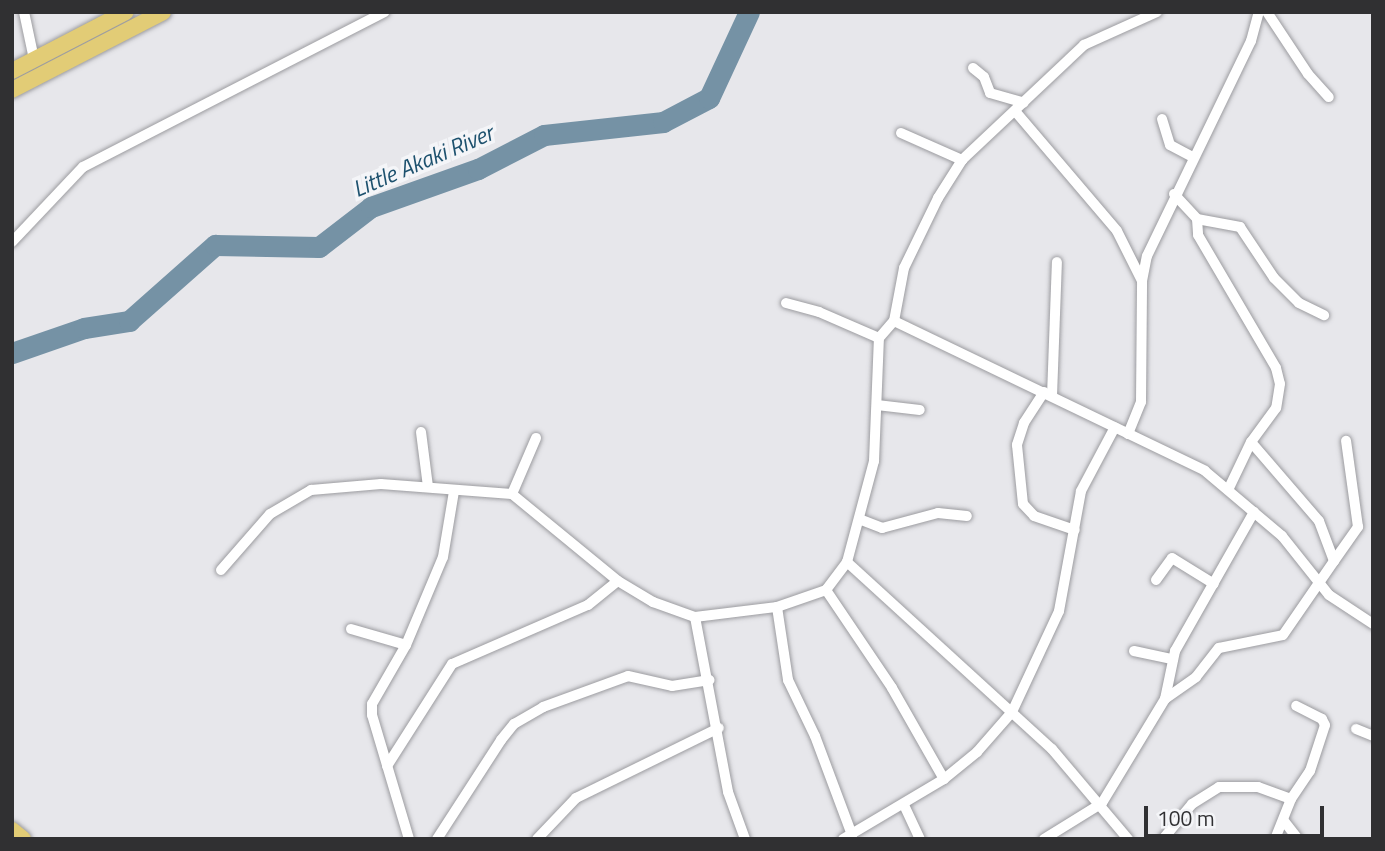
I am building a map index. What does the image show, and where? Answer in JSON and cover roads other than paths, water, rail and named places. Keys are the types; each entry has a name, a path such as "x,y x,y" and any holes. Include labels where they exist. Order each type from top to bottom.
{"main road":[{"path":"12,71 126,12"},
{"path":"12,90 163,12"},
{"path":"12,830 23,839"}],"street":[{"path":"24,12 34,59"},
{"path":"12,242 83,167 384,12"},
{"path":"221,570 270,514 311,490 381,484 512,494 618,581 653,602 695,617 777,607 826,590 847,562 874,461 879,338 894,321 914,242 962,160 1084,45 1157,12"},
{"path":"1128,433 1141,402 1142,281 1152,243 1251,41 1259,12"},
{"path":"1268,12 1308,74 1329,97"},
{"path":"973,68 984,77 990,93 1020,107 1117,231 1142,281"},
{"path":"1162,119 1170,145 1194,158"},
{"path":"901,133 962,160"},
{"path":"1174,194 1197,219 1240,227 1274,278 1298,303 1324,315"},
{"path":"1197,219 1198,234 1276,368 1281,397 1251,442 1228,490"},
{"path":"1058,262 1048,394 1024,423 1017,446 1023,505 1034,516 1074,530"},
{"path":"786,303 879,338"},
{"path":"894,321 1205,471 1282,536 1320,584 1340,603 1373,624"},
{"path":"877,405 920,410"},
{"path":"777,607 788,680 815,736 848,837 944,779 977,752 1012,712 1059,611 1081,491 1115,427"},
{"path":"421,432 428,487"},
{"path":"512,494 536,438"},
{"path":"1165,699 1196,677 1219,648 1283,635 1320,584 1358,527 1346,441"},
{"path":"1251,442 1319,521 1334,561"},
{"path":"409,839 372,704 406,645 443,557 454,491"},
{"path":"1044,839 1102,803 1165,699 1173,659 1254,512"},
{"path":"859,519 882,528 938,513 967,516"},
{"path":"1156,580 1172,558 1213,584"},
{"path":"847,562 950,661 1012,712 1102,803 1128,839"},
{"path":"387,766 452,664 588,605 618,581"},
{"path":"826,590 892,688 944,779"},
{"path":"695,617 710,680 728,792 745,839"},
{"path":"351,629 406,645"},
{"path":"1134,651 1173,659"},
{"path":"437,839 495,748 514,724 534,713 628,676 672,686 710,680"},
{"path":"1275,839 1291,799 1310,771 1325,725 1322,719 1296,706"},
{"path":"537,839 576,798 719,728"},
{"path":"1356,729 1373,736"},
{"path":"1163,839 1192,804 1219,787 1258,787 1291,799"},
{"path":"904,805 920,839"},
{"path":"1284,821 1298,839"}],"waterway":[{"name":"Little Akaki River","path":"12,353 84,328 129,321 215,245 319,247 371,207 478,169 544,135 663,122 709,98 749,12"}]}
